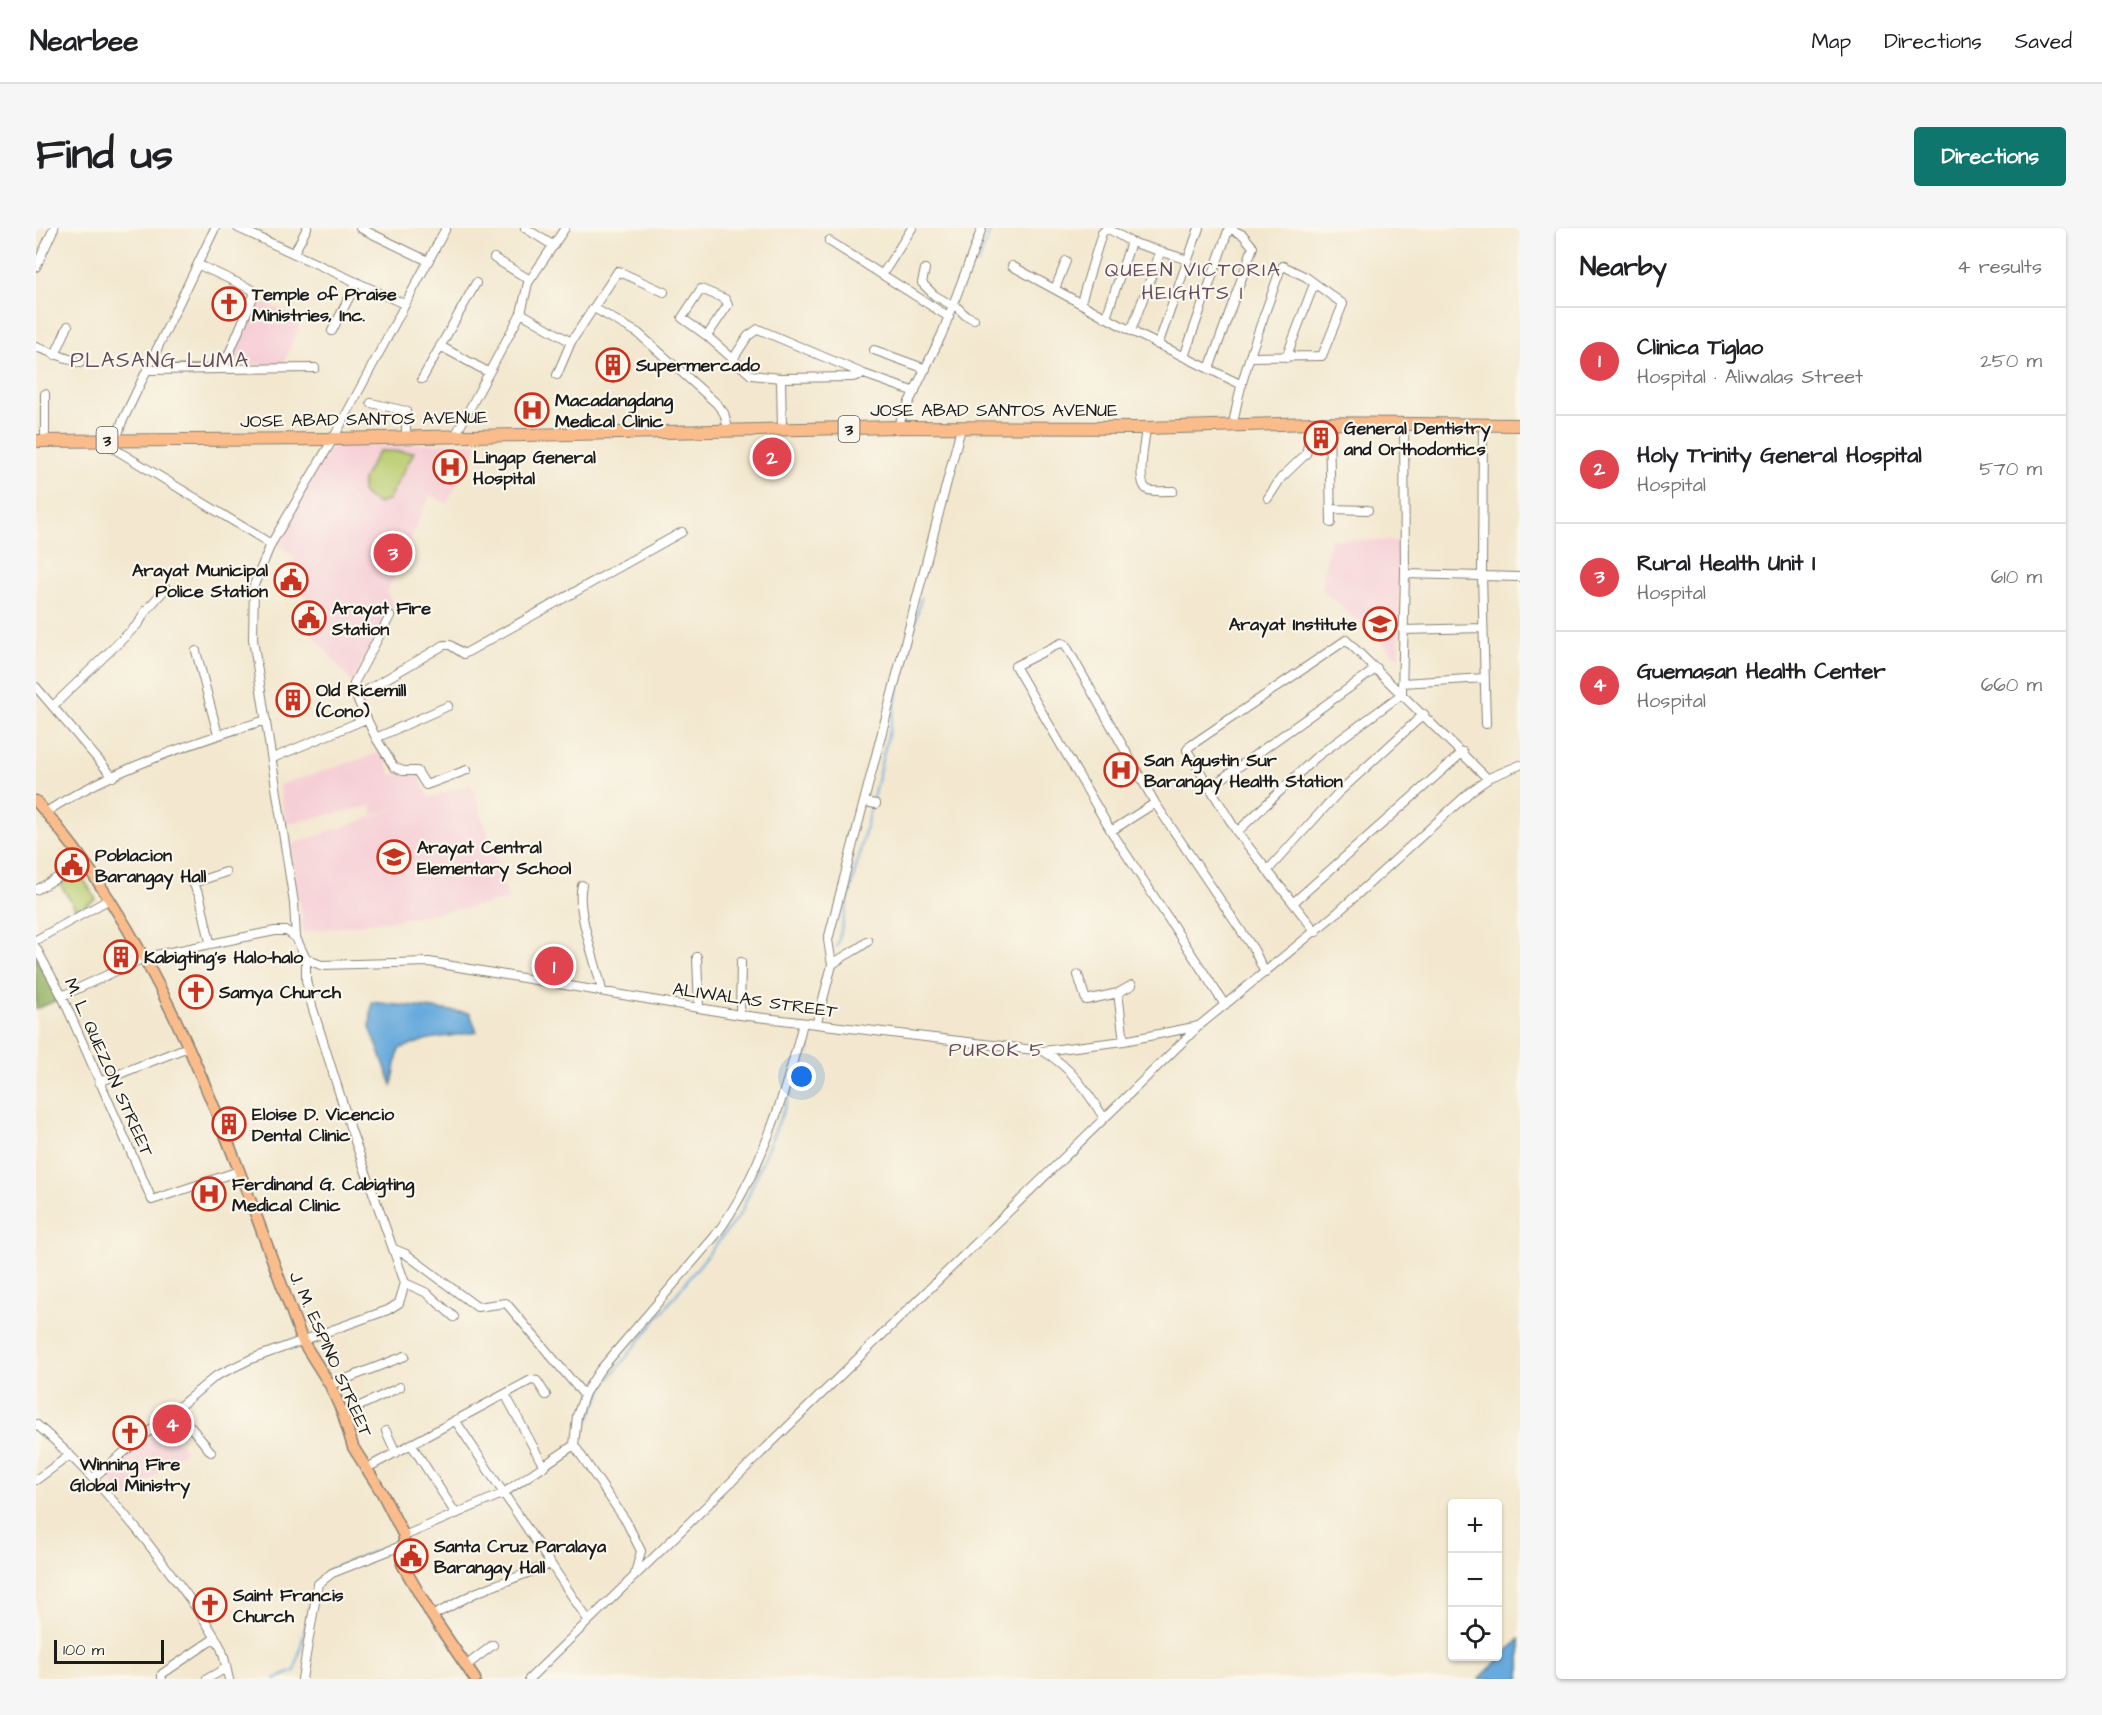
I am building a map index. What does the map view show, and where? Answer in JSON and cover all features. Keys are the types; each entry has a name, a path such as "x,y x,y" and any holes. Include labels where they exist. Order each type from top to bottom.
{"highway":[{"name":"JOSE ABAD SANTOS AVENUE","path":"40,441 333,439 897,427 1146,428 1313,423 1520,425"}],"main road":[{"name":"J. M. ESPINO STREET","path":"36,801 85,862 146,957 188,1047 239,1171 303,1342 330,1385 343,1414 353,1447 382,1493 402,1541 402,1564 432,1616 475,1679"}],"street":[{"path":"36,267 54,228"},
{"path":"116,440 215,228"},
{"path":"238,228 404,304"},
{"path":"294,253 307,228"},
{"path":"360,228 428,261"},
{"path":"94,1477 216,1376 251,1359 388,1310 399,1303 405,1283 351,1130 315,1017 306,980 306,959 296,938 294,903 253,639 252,614 254,585 271,544 333,439 446,228"},
{"path":"525,228 554,246"},
{"path":"455,436 521,313 530,280 566,228"},
{"path":"882,274 912,228"},
{"path":"897,427 949,317 982,228"},
{"path":"1081,302 1102,233 1107,228 1131,242 1188,260"},
{"path":"1158,345 1198,228"},
{"path":"1184,357 1229,228 1243,235 1253,247 1209,369"},
{"path":"829,241 949,317"},
{"path":"1106,318 1131,242"},
{"path":"1131,331 1160,253"},
{"path":"494,258 530,280"},
{"path":"1055,289 1066,261"},
{"path":"199,265 253,290 254,295 223,368"},
{"path":"1011,266 1158,345 1242,385"},
{"path":"1233,424 1242,385 1251,357 1283,266 1306,277 1343,304 1326,353 1316,357 1251,357"},
{"path":"925,269 922,283 934,295 974,319"},
{"path":"557,375 571,342 618,271 664,292"},
{"path":"332,331 357,282"},
{"path":"422,379 476,283"},
{"path":"1286,358 1314,284"},
{"path":"707,336 728,304 725,299 701,289 682,318 707,336 751,375 781,378 864,374"},
{"path":"594,308 638,333 716,403 724,413 729,432"},
{"path":"521,313 571,342"},
{"path":"55,355 68,326"},
{"path":"733,359 748,336 758,329 864,374 915,392"},
{"path":"440,345 488,372"},
{"path":"36,347 80,363"},
{"path":"874,350 926,369"},
{"path":"148,370 315,368"},
{"path":"781,378 782,431"},
{"path":"40,441 45,394"},
{"path":"372,404 406,411 406,437"},
{"path":"1268,498 1281,478 1306,454 1313,423"},
{"path":"1402,694 1405,574 1404,423"},
{"path":"1329,424 1331,523"},
{"path":"1483,426 1482,575 1486,724"},
{"path":"817,1022 832,965 828,940 866,802 961,428"},
{"path":"1146,428 1141,476 1143,486 1148,490 1173,491"},
{"path":"101,440 271,544"},
{"path":"1331,509 1368,510"},
{"path":"357,696 444,645 450,645 464,654 682,532"},
{"path":"1405,574 1520,577"},
{"path":"54,705 139,623 145,612 166,588"},
{"path":"390,616 354,683 366,719 394,767 403,771 417,771 426,785 467,770"},
{"path":"1403,630 1483,628"},
{"path":"1316,932 1237,832 1187,750 1190,746 1346,640 1488,779"},
{"path":"1225,1005 1111,831 1015,666 1065,644 1155,803 1254,950 1265,973"},
{"path":"196,651 218,735"},
{"path":"1209,788 1377,668"},
{"path":"1402,683 1485,678"},
{"path":"36,687 54,705 113,777"},
{"path":"1237,832 1315,758 1402,694"},
{"path":"376,738 448,706"},
{"path":"1268,870 1338,793 1424,714"},
{"path":"273,758 366,719"},
{"path":"46,812 87,787 218,735 266,720"},
{"path":"1294,902 1462,752"},
{"path":"530,1679 1200,1025 1316,932 1435,823 1488,779 1520,765"},
{"path":"866,802 876,804"},
{"path":"1111,831 1155,803"},
{"path":"36,890 85,862"},
{"path":"210,942 200,897 193,883 226,872"},
{"path":"582,885 580,896 602,991"},
{"path":"36,940 110,898"},
{"path":"62,996 146,957 210,942 275,931 287,931 296,938"},
{"path":"832,965 844,954 860,948 868,941"},
{"name":"M. L. QUEZON STREET","path":"36,948 62,996 152,1200 239,1171"},
{"path":"697,957 699,1008"},
{"name":"ALIWALAS STREET","path":"306,959 321,965 429,962 740,1015 802,1023 817,1022 833,1027 1043,1051 1124,1041 1200,1025"},
{"path":"740,1015 741,962"},
{"path":"1078,975 1086,1000 1118,993 1132,986"},
{"path":"1118,993 1124,1041"},
{"path":"635,1575 641,1551 636,1539 574,1445 577,1416 584,1395 600,1370 715,1236 730,1214 769,1131 795,1055 802,1023"},
{"path":"99,1082 188,1047"},
{"path":"1043,1051 1060,1061 1070,1071 1104,1118"},
{"path":"394,1249 406,1254 477,1307 506,1303 584,1395"},
{"path":"405,1283 416,1286 427,1293 454,1317"},
{"path":"330,1385 405,1356"},
{"path":"365,1468 535,1379 546,1395"},
{"path":"343,1414 400,1387"},
{"path":"505,1394 544,1467"},
{"path":"177,1409 211,1452"},
{"path":"455,1420 548,1565 588,1620"},
{"path":"36,1424 94,1477 152,1549 215,1638 222,1650 229,1679"},
{"path":"386,1431 396,1453"},
{"path":"411,1444 456,1514"},
{"path":"302,1679 318,1584 332,1573 502,1494 574,1445"},
{"path":"36,1480 70,1455"},
{"path":"432,1616 475,1593 548,1565"},
{"path":"162,1679 162,1674 215,1638"},
{"path":"467,1665 494,1645"},
{"path":"207,1679 226,1668"}],"shaded area":[{"path":"255,299 301,320 283,366 226,363"},
{"path":"479,443 447,504 430,495 387,592 394,606 352,683 301,619 318,605 281,582 296,558 276,544 331,445"},
{"name":"Arayat Institute","path":"1329,539 1399,541 1399,658 1322,590"},
{"name":"Arayat Central Elementary School","path":"383,752 392,775 417,771 429,798 472,784 509,900 414,917 304,932 290,845 408,805 374,815 371,806 286,824 279,785"},
{"path":"163,1423 185,1450 126,1499 104,1472"}],"green space":[{"path":"379,451 414,452 388,500 379,504 363,493 362,483"},
{"path":"79,872 96,899 77,911 60,884"},
{"path":"36,955 62,998 36,1009"}],"water":[{"path":"372,1002 470,1013 477,1032 429,1039 399,1049 392,1085 370,1027"},
{"path":"1520,1639 1520,1679 1479,1679 1497,1661 1502,1661 1502,1657"}],"waterway":[{"path":"978,264 991,228"},
{"path":"837,947 921,598"},
{"path":"580,1439 605,1384 741,1213 810,1046"},
{"path":"318,1580 330,1569 393,1544"},
{"path":"275,1679 295,1671 312,1599"}],"place":[{"name":"Temple of Praise Ministries, Inc.","path":"229,304"},
{"name":"Supermercado","path":"613,365"},
{"name":"Macadangdang Medical Clinic","path":"532,410"},
{"name":"General Dentistry and Orthodontics","path":"1321,438"},
{"name":"Holy Trinity General Hospital","path":"772,457"},
{"name":"Lingap General Hospital","path":"450,467"},
{"name":"Rural Health Unit I","path":"393,553"},
{"name":"Arayat Municipal Police Station","path":"291,580"},
{"name":"Arayat Fire Station","path":"309,618"},
{"name":"Arayat Institute","path":"1380,624"},
{"name":"Old Ricemill (Cono)","path":"293,700"},
{"name":"San Agustin Sur Barangay Health Station","path":"1121,770"},
{"name":"Arayat Central Elementary School","path":"394,857"},
{"name":"Poblacion Barangay Hall","path":"72,865"},
{"name":"Kabigting's Halo-halo","path":"121,957"},
{"name":"Clinica Tiglao","path":"554,966"},
{"name":"Samya Church","path":"196,992"},
{"name":"Eloise D. Vicencio Dental Clinic","path":"229,1124"},
{"name":"Ferdinand G. Cabigting Medical Clinic","path":"209,1194"},
{"name":"Guemasan Health Center","path":"172,1424"},
{"name":"Winning Fire Global Ministry","path":"130,1433"},
{"name":"Santa Cruz Paralaya Barangay Hall","path":"411,1556"},
{"name":"Saint Francis Church","path":"210,1605"}],"district":[{"name":"QUEEN VICTORIA HEIGHTS I","path":"1193,280"},
{"name":"PLASANG LUMA","path":"160,360"},
{"name":"PUROK 5","path":"997,1049"}]}
